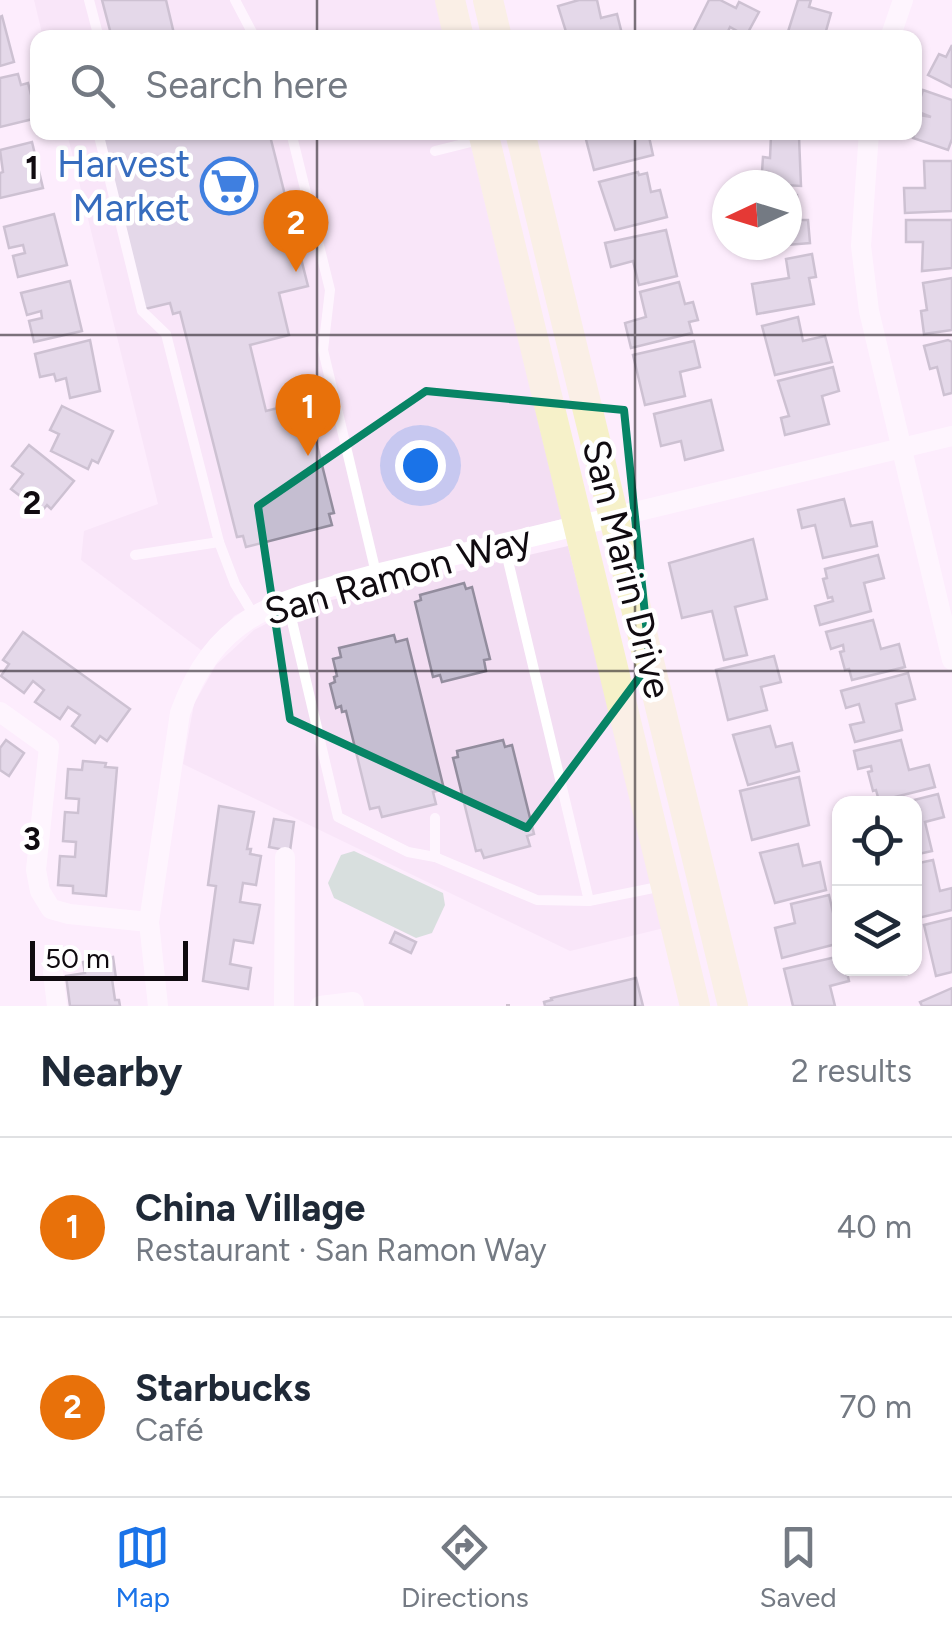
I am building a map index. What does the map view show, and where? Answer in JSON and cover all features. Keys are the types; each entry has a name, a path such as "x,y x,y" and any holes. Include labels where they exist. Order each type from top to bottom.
{"main road":[{"path":"450,0 457,30"},
{"path":"488,0 495,30"},
{"name":"San Marin Drive","path":"484,140 696,1006"},
{"name":"San Marin Drive","path":"522,140 734,1006"}],"street":[{"path":"893,30 902,0"},
{"path":"868,140 861,246 870,310 952,660"},
{"name":"San Ramon Way","path":"158,1006 149,922 180,713 191,683 213,650 253,614 287,599 376,574 952,436"},
{"path":"0,712 49,747 36,870 40,891 51,910 149,922"},
{"path":"284,1006 286,857"},
{"path":"53,972 57,1006"},
{"path":"320,1006 353,1002 354,1006"}],"lane":[{"path":"88,0 96,30"},
{"path":"235,0 251,30"},
{"path":"100,140 142,310 166,334 219,542 235,584 253,614"},
{"path":"294,140 330,290 324,350 376,574"},
{"path":"434,151 470,140"},
{"path":"136,555 219,542"},
{"path":"504,543 589,902"},
{"path":"287,599 338,817 408,852 435,857 538,900 589,902 665,885"},
{"path":"434,818 435,857"}],"highlighted area":[{"path":"426,391 624,410 650,663 527,828 290,719 258,506"}],"shaded area":[{"path":"34,0 435,0 443,30 41,30"},
{"path":"69,140 470,140 562,519 267,598 234,616 205,653 81,560 84,531 158,504"},
{"path":"568,546 664,928 570,951 183,764 194,704 216,665 254,630 297,608"}],"green space":[{"path":"354,851 443,893 445,905 432,933 416,938 334,898 328,883 341,855"}],"building":[{"path":"102,0 166,0 173,30 110,30"},
{"path":"597,0 601,18 617,14 621,30 566,30 558,6"},
{"path":"709,0 720,0 736,8 739,2 759,12 749,30 694,30"},
{"path":"798,0 811,0 809,7 831,13 826,30 789,30"},
{"path":"0,17 14,62 0,66"},
{"path":"952,45 952,87 928,75 939,54 946,57"},
{"path":"18,74 21,85 28,83 30,120 0,127 0,78"},
{"path":"923,90 952,100 952,139 948,150 919,140 922,140 922,115 931,117 922,113"},
{"path":"102,140 271,140 308,286 279,293 289,335 250,345 266,411 306,401 334,513 329,514 332,525 246,547 243,536 237,537 180,312 173,314 170,303 145,309"},
{"path":"586,140 650,140 653,155 594,170"},
{"path":"771,140 799,140 800,170 762,170 763,157 770,158"},
{"path":"32,142 43,188 0,198 0,150"},
{"path":"924,161 952,161 952,211 905,213 904,188 925,188"},
{"path":"647,173 651,192 660,190 667,217 615,230 599,182"},
{"path":"54,214 67,265 18,277 13,256 25,253 23,245 9,248 4,227"},
{"path":"802,220 808,220 810,243 802,244"},
{"path":"906,220 952,220 952,268 922,271 923,242 906,242"},
{"path":"666,230 677,276 639,285 633,261 611,267 605,243"},
{"path":"812,254 816,277 809,278 814,304 757,314 752,284 789,278 786,260 802,260 802,256"},
{"path":"952,278 952,330 924,334 921,311 927,310 923,283"},
{"path":"70,281 82,331 34,342 29,321 42,318 41,311 27,315 21,293"},
{"path":"679,282 685,304 693,302 698,320 689,322 692,333 631,348 625,323 646,317 640,292"},
{"path":"798,317 803,341 825,336 832,362 775,375 762,326"},
{"path":"90,340 100,391 70,398 66,378 56,381 54,374 40,377 35,354"},
{"path":"694,341 700,367 680,372 685,396 645,405 633,355"},
{"path":"952,342 952,393 944,395 937,367 930,369 924,346"},
{"path":"833,367 839,391 822,396 829,424 785,435 781,418 789,416 778,381"},
{"path":"711,400 723,450 685,460 681,441 661,446 654,414"},
{"path":"62,406 113,431 98,463 92,460 88,469 51,451 59,434 50,430"},
{"path":"29,445 74,481 51,509 47,505 41,512 11,489 23,474 12,466"},
{"path":"844,499 851,526 872,522 877,546 823,558 815,525 802,528 798,510"},
{"path":"753,539 767,599 735,607 747,655 724,660 712,611 682,618 669,563"},
{"path":"878,555 884,578 864,583 871,611 820,625 815,606 833,601 828,598 823,579 827,578 825,569"},
{"path":"464,583 466,589 472,587 490,659 484,660 486,671 442,682 440,675 433,677 415,602 421,600 420,595"},
{"path":"873,620 881,649 899,644 905,667 852,680 840,652 844,651 843,645 831,649 826,632"},
{"path":"23,632 130,709 107,741 100,736 95,743 72,726 80,715 68,707 60,719 35,702 44,690 33,681 24,693 1,676 9,664 3,660"},
{"path":"394,635 396,642 407,639 444,789 433,792 436,804 382,817 379,807 370,809 346,711 342,712 341,706 336,708 330,684 337,676 333,659 341,657 339,648"},
{"path":"774,656 781,682 761,687 767,710 728,720 716,670"},
{"path":"908,673 915,699 896,704 902,730 855,742 850,725 864,722 859,704 846,708 841,691"},
{"path":"770,726 776,747 792,743 799,771 748,785 733,735"},
{"path":"6,740 24,753 9,776 0,770 0,748"},
{"path":"503,740 505,747 512,745 534,834 527,836 530,846 484,858 481,850 476,851 453,758 458,757 457,751"},
{"path":"901,740 909,770 929,765 935,787 899,796 878,796 868,772 872,771 871,766 858,769 854,751"},
{"path":"83,761 117,768 106,896 73,893 73,886 58,885 60,856 75,857 76,842 63,841 65,812 78,813 79,799 66,798 68,769 82,770"},
{"path":"799,777 809,825 752,840 740,791"},
{"path":"938,794 944,817 925,822 932,851 922,853 922,798"},
{"path":"219,806 254,812 247,849 251,849 250,854 261,856 256,885 243,883 240,902 260,905 253,943 234,940 230,964 251,968 248,989 203,981 216,886 208,885"},
{"path":"274,819 294,822 290,851 269,847"},
{"path":"798,844 803,866 820,862 826,890 775,903 760,853"},
{"path":"933,860 940,891 952,888 952,910 922,917 922,862"},
{"path":"829,895 832,945 782,958 775,928 795,923 791,904"},
{"path":"952,918 952,972 936,976 924,925"},
{"path":"395,932 416,942 411,953 390,943"},
{"path":"113,957 115,1000 119,1000 120,1006 70,1006 66,976 85,973 83,962"},
{"path":"832,958 832,976 848,976 849,981 830,986 835,1006 793,1006 784,969"},
{"path":"636,978 643,1006 545,1006 544,1002 551,998"},
{"path":"952,988 952,1006 922,1006 920,1002"}],"place":[{"name":"Harvest Market","path":"229,186"},
{"name":"Starbucks","path":"296,272"},
{"name":"China Village","path":"308,456"}]}
